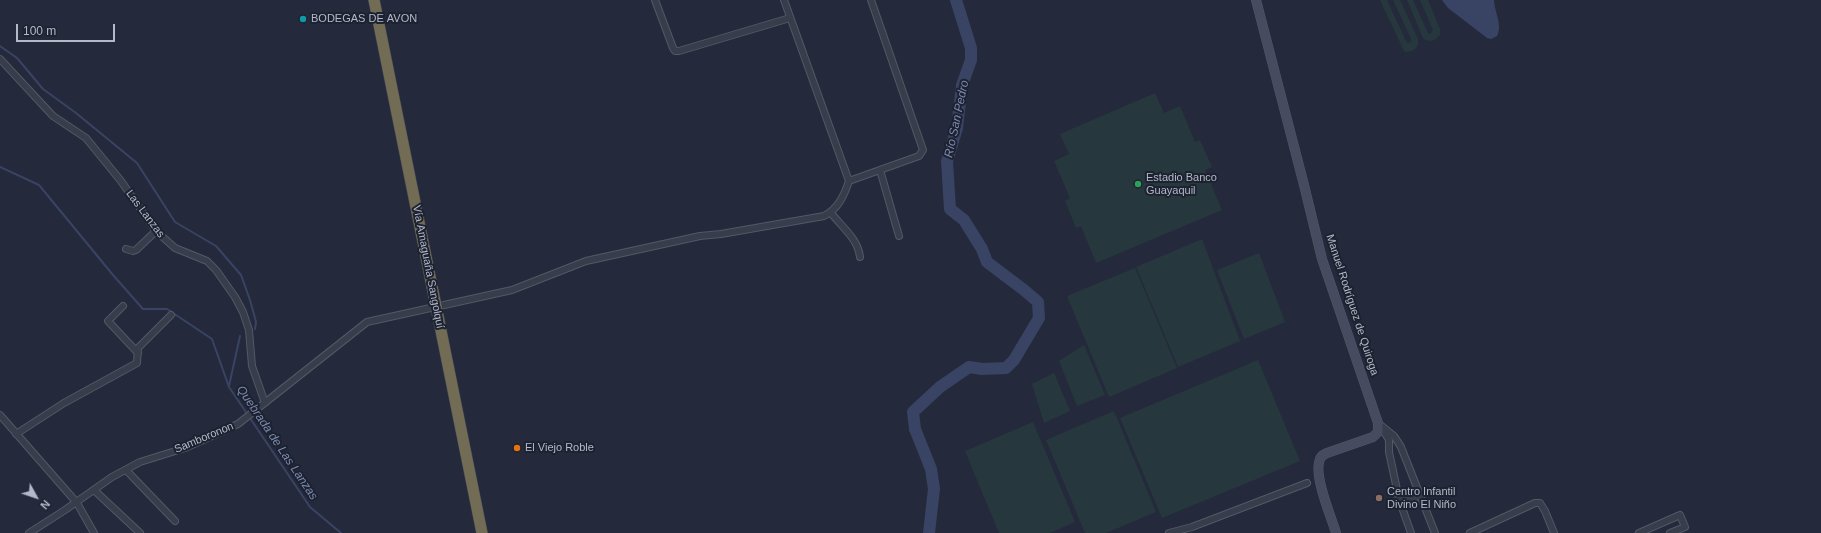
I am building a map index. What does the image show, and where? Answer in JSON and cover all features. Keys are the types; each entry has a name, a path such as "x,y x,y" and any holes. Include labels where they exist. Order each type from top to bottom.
{"highway":[{"name":"Vía Amaguaña Sangolquí","path":"374,0 482,533"}],"street":[{"path":"655,0 673,48 679,51 790,18"},
{"path":"784,0 848,181 845,193 836,208 831,213 854,239 859,248 860,257"},
{"path":"848,181 919,156 923,150 871,0"},
{"name":"Manuel Rodríguez de Quiroga","path":"1256,0 1322,259 1378,423"},
{"name":"Las Lanzas","path":"0,59 53,116 86,138 121,181 156,231 175,248 207,261 216,270 236,297 244,312 249,330 252,366 262,405"},
{"path":"880,170 899,236"},
{"name":"Samboronon","path":"29,533 140,462 184,448 238,424 367,322 512,290 586,261 700,236 721,234 824,216 831,213"},
{"path":"126,249 133,251 136,250 156,231"},
{"path":"124,306 108,321 138,353"},
{"path":"16,434 64,403 137,363 138,348 171,315"},
{"path":"0,415 77,503 94,533"},
{"path":"1378,423 1394,436 1401,447 1434,533"},
{"path":"1378,423 1390,440 1389,452 1399,499 1411,533"},
{"path":"1336,533 1319,475 1320,459 1327,453 1373,437 1378,432 1378,423"},
{"path":"126,470 175,521"},
{"path":"1169,533 1193,530 1307,483"},
{"path":"94,490 140,533"},
{"path":"1399,499 1411,500 1420,495"},
{"path":"1470,533 1536,503 1540,503 1554,533"},
{"path":"1640,533 1680,515 1685,526 1670,533"}],"shaded area":[{"path":"1380,0 1387,0 1408,43 1411,42 1411,39 1393,0 1400,0 1418,39 1418,44 1415,49 1408,52 1404,51"},
{"path":"1407,0 1413,0 1428,33 1430,34 1433,30 1420,0 1428,0 1440,29 1440,35 1432,41 1428,41 1423,38"},
{"name":"Estadio Banco Guayaquil","path":"1155,93 1164,113 1180,106 1195,142 1200,140 1212,167 1205,170 1222,210 1096,263 1081,226 1076,228 1065,201 1070,198 1054,161 1069,154 1060,134"},
{"path":"1202,239 1240,341 1178,367 1136,267"},
{"path":"1259,253 1285,322 1244,339 1217,270"},
{"path":"1135,268 1177,368 1109,397 1067,296"},
{"path":"1084,345 1105,395 1077,406 1059,361"},
{"path":"1258,360 1300,461 1162,518 1120,418"},
{"path":"1054,373 1070,411 1044,423 1032,384"},
{"path":"1114,411 1156,512 1106,533 1085,533 1046,440"},
{"path":"1033,422 1075,522 1050,533 999,533 965,451"}],"water":[{"path":"1442,0 1494,0 1499,23 1499,32 1497,36 1491,39 1487,38 1448,8"}],"waterway":[{"name":"Río San Pedro","path":"929,533 934,489 931,469 915,429 913,412 940,387 969,367 982,369 1006,368 1014,360 1039,318 1038,302 987,262 982,249 964,220 950,209 947,161 957,128 962,85 971,60 971,48 956,0"},
{"path":"0,46 17,58 43,89 76,113 137,163 175,222 216,246 241,275 256,322 255,329"},
{"name":"Quebrada de Las Lanzas","path":"0,167 39,185 143,309 167,309 212,339 229,387 310,507 341,533"},
{"path":"229,386 240,336"}],"place":[{"name":"BODEGAS DE AVON","path":"303,19"},
{"name":"Estadio Banco Guayaquil","path":"1138,184"},
{"name":"El Viejo Roble","path":"517,448"},
{"name":"Centro Infantil Divino El Niño","path":"1379,498"}]}
